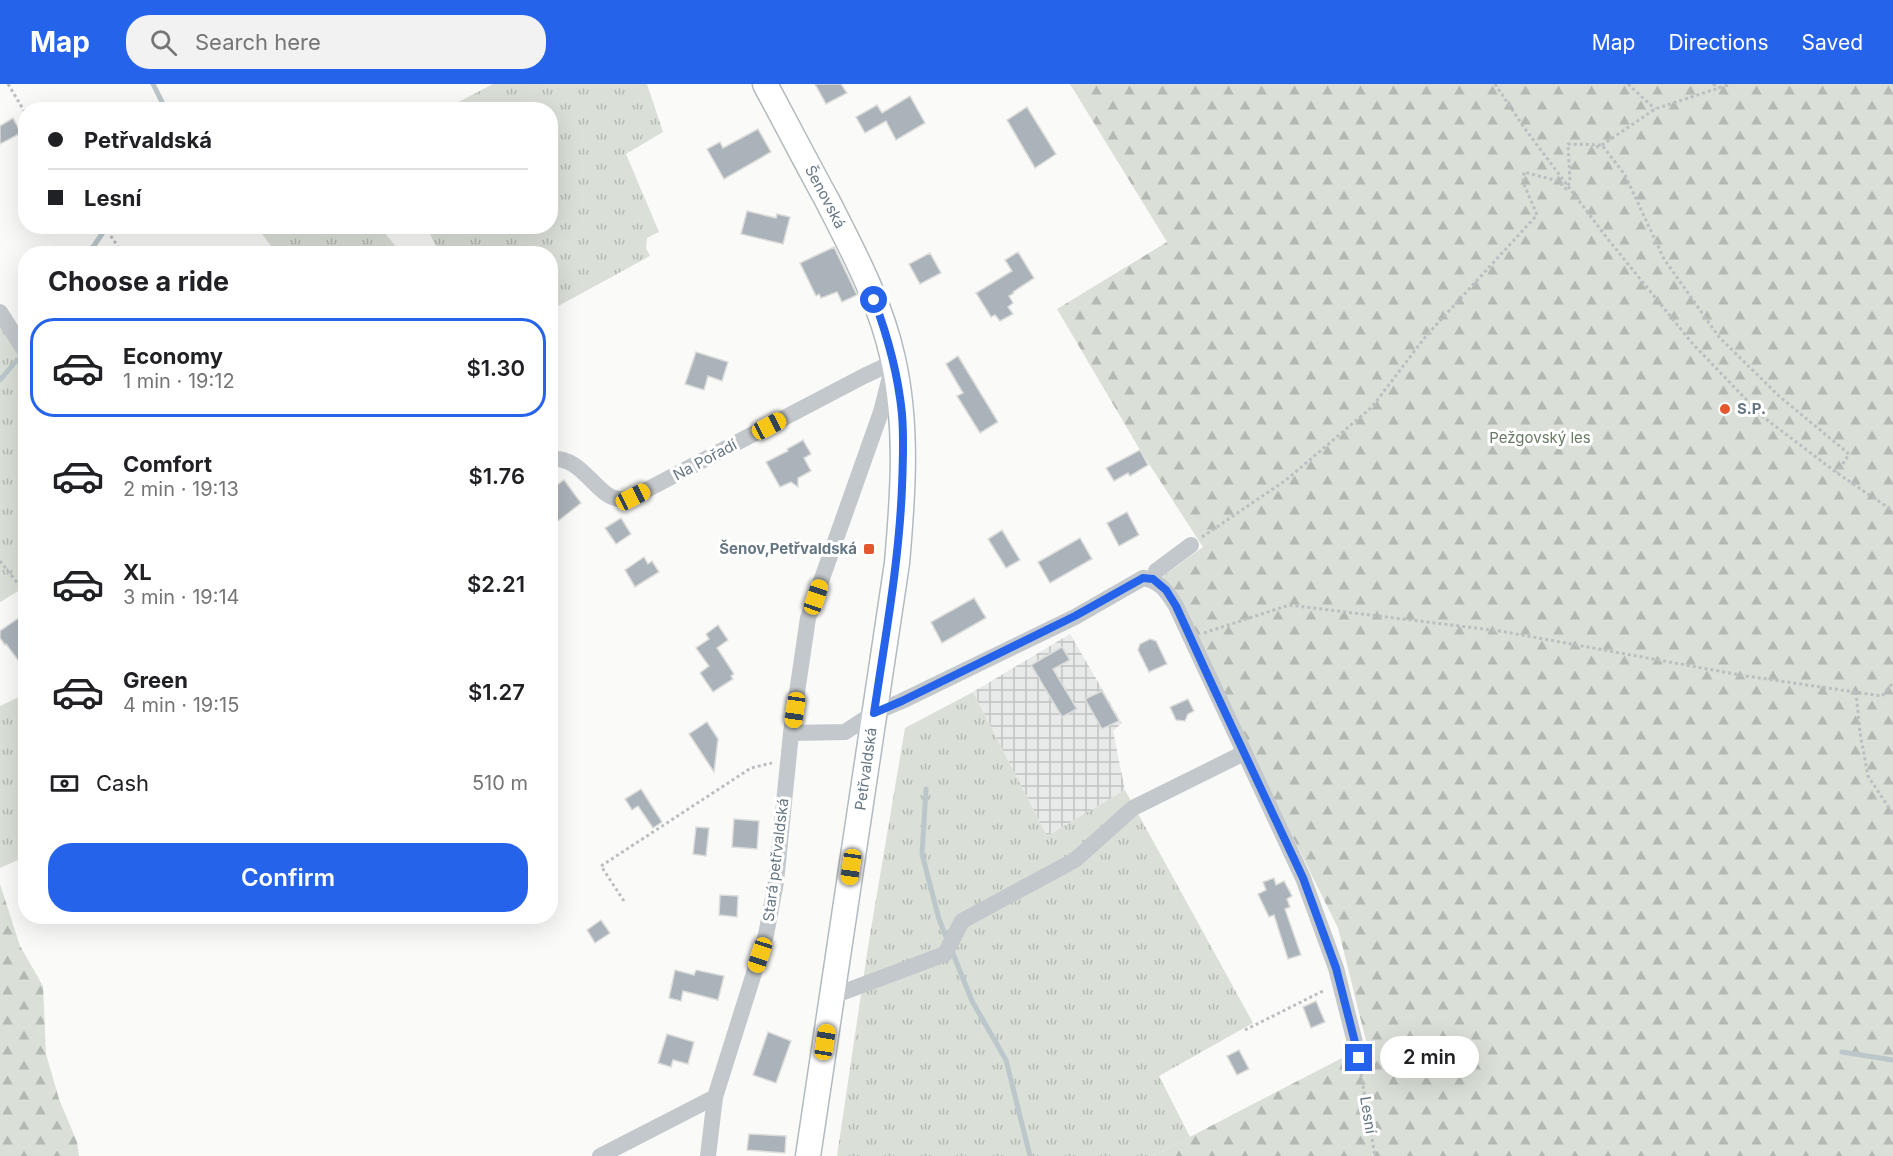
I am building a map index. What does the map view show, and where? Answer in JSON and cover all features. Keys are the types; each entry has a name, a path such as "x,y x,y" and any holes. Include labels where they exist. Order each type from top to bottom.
{"main road":[{"name":"Šenovská","path":"765,84 843,231 878,310"},
{"name":"Petřvaldská","path":"808,1156 897,563 901,519 903,425 894,362 878,310"}],"street":[{"path":"0,312 18,341"},
{"name":"Na Pořadí","path":"558,458 578,467 608,494 619,500 633,497 894,362"},
{"name":"Stará petřvaldská","path":"708,1156 715,1097 766,935 776,882 791,733 808,618 881,412 894,362"},
{"path":"1153,579 1156,571 1191,545"},
{"path":"791,733 845,732 874,713 1075,616 1143,578 1153,579 1166,590 1191,637 1303,878 1336,968 1359,1058"},
{"path":"833,996 945,954 962,921 1076,860 1133,808 1244,753"},
{"path":"600,1156 715,1097"}],"path":[{"path":"8,84 19,102"},
{"path":"1496,84 1525,129 1607,238 1692,343 1762,416 1837,473 1893,511"},
{"path":"1628,84 1655,109"},
{"path":"1713,84 1720,88"},
{"path":"1596,147 1655,109 1731,84"},
{"path":"1191,545 1286,480 1372,407 1426,336 1537,215 1523,182 1524,172 1558,181 1566,189 1570,182 1569,144 1602,145"},
{"path":"1602,145 1625,175 1664,259 1719,337 1779,396 1849,454 1837,473"},
{"path":"0,561 18,584"},
{"path":"1191,637 1289,605 1500,631 1746,676 1882,696 1893,683"},
{"path":"1856,692 1860,733 1868,776 1893,814"},
{"path":"624,901 601,866 751,768 789,759"},
{"path":"1245,1030 1340,982"},
{"name":"Lesní","path":"1359,1058 1375,1156"}],"shaded area":[{"path":"1070,634 1122,723 1113,731 1125,790 1047,836 973,692"}],"green space":[{"path":"493,84 647,84 663,132 626,154 659,232 647,238 646,248 650,256 558,306 558,246 436,246 430,234 558,234 558,102 458,102"},
{"name":"Pežgovský les","path":"1070,84 1893,84 1893,1156 1153,1156 1367,1045 1338,928 1163,576 1203,547 1140,450 1057,309 1167,242"},
{"path":"262,234 386,234 395,246 271,246"},
{"path":"0,314 18,340 18,591 0,602"},
{"path":"973,692 1047,836 1125,790 1253,1023 1159,1076 1190,1137 1153,1156 837,1156 868,947 905,728"},
{"path":"18,697 18,860 0,868 0,706"},
{"path":"0,884 20,946 43,986 46,1054 59,1099 77,1142 79,1156 0,1156"}],"building":[{"path":"815,84 841,84 847,93 826,104"},
{"path":"910,96 925,123 896,140 886,121 865,133 856,117 877,105 882,113"},
{"path":"1027,107 1056,154 1035,168 1007,120"},
{"path":"13,118 18,127 18,135 0,144 0,126"},
{"path":"758,129 771,152 724,179 707,149 720,142 723,148"},
{"path":"747,211 776,218 777,214 790,217 783,244 741,234"},
{"path":"834,247 857,295 842,302 837,292 821,298 819,294 816,296 800,263"},
{"path":"1018,252 1034,278 1009,296 1013,303 1008,307 1013,314 1000,321 995,315 991,317 976,293 1012,271 1005,260"},
{"path":"930,253 941,273 920,284 909,264"},
{"path":"696,352 728,362 722,381 708,376 704,390 685,384"},
{"path":"958,356 998,422 980,433 957,396 963,393 946,364"},
{"path":"803,440 811,454 804,458 811,471 798,478 798,487 791,482 780,487 766,462"},
{"path":"1140,450 1148,465 1130,476 1128,473 1114,481 1106,468"},
{"path":"564,480 581,503 558,521 558,484"},
{"path":"1127,512 1139,535 1119,546 1107,523"},
{"path":"621,518 631,534 616,544 605,528"},
{"path":"1002,530 1020,560 1006,568 988,539"},
{"path":"1080,538 1092,559 1050,583 1038,562"},
{"path":"644,557 648,564 652,561 659,572 635,587 625,570"},
{"path":"974,598 986,618 942,643 931,622"},
{"path":"18,619 18,660 0,638 0,631"},
{"path":"718,625 728,640 717,648 734,674 731,676 733,679 713,692 700,673 709,666 696,648 709,639 706,634"},
{"path":"1150,639 1156,641 1167,664 1149,672 1138,650 1140,644"},
{"path":"1062,647 1070,660 1053,669 1077,709 1062,717 1031,665"},
{"path":"1102,691 1119,721 1102,729 1085,699"},
{"path":"1188,699 1194,711 1188,714 1185,721 1176,720 1170,707"},
{"path":"707,722 718,739 714,772 689,734"},
{"path":"641,789 662,822 653,828 638,806 632,810 625,799"},
{"path":"734,819 759,821 757,849 732,847"},
{"path":"696,827 709,828 706,856 693,854"},
{"path":"1274,878 1276,885 1284,881 1292,896 1287,899 1290,907 1285,909 1301,955 1288,959 1274,915 1269,917 1258,894 1266,890 1263,882"},
{"path":"720,895 738,896 737,917 719,915"},
{"path":"601,920 610,933 595,943 587,930"},
{"path":"675,970 694,975 696,970 724,976 718,1000 683,991 681,1001 669,998"},
{"path":"1316,1001 1325,1022 1311,1028 1303,1007"},
{"path":"768,1032 791,1041 776,1083 753,1075"},
{"path":"667,1034 694,1042 688,1064 673,1060 671,1067 658,1063"},
{"path":"1239,1050 1249,1069 1237,1075 1227,1056"},
{"path":"749,1134 786,1136 785,1153 747,1150"}],"waterway":[{"path":"153,84 162,102"},
{"path":"94,246 102,234"},
{"path":"0,380 17,360"},
{"path":"926,789 922,854 939,919 948,942"},
{"path":"952,951 972,1001 1006,1060 1030,1156"},
{"path":"1842,1052 1893,1060"}],"place":[{"name":"S.P.","path":"1725,409"},
{"name":"Šenov,Petřvaldská","path":"869,549"}],"route":[{"path":"874,300 894,362 902,416 903,455 897,563 874,713 1075,616 1143,578 1153,579 1166,590 1176,606 1303,878 1336,968 1359,1058"}]}
